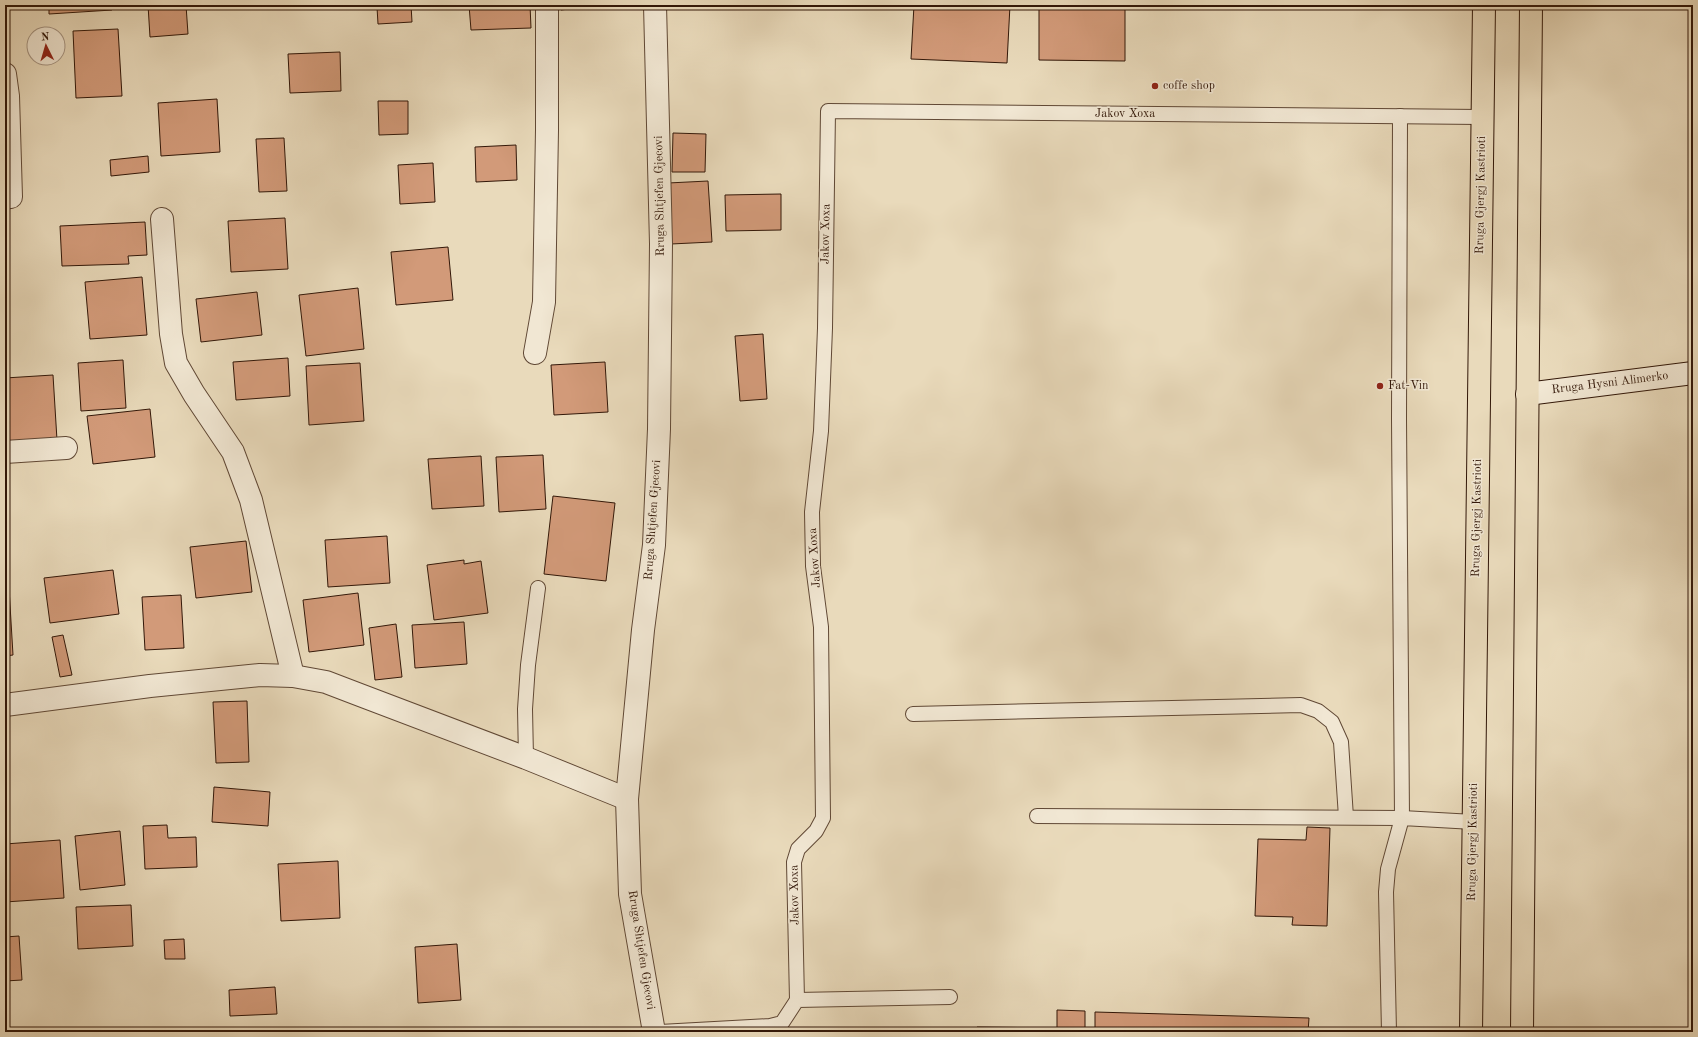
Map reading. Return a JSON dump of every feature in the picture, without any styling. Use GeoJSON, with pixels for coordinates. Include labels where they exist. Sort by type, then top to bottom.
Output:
{"type":"FeatureCollection","features":[{"type":"Feature","properties":{"kind":"main road","name":"Rruga Gjergj Kastrioti"},"geometry":{"type":"LineString","coordinates":[[1471,1032],[1481,117],[1484,5]]}},
{"type":"Feature","properties":{"kind":"main road"},"geometry":{"type":"LineString","coordinates":[[1522,1032],[1531,5]]}},
{"type":"Feature","properties":{"kind":"street"},"geometry":{"type":"LineString","coordinates":[[535,353],[544,302],[547,130],[547,5]]}},
{"type":"Feature","properties":{"kind":"street","name":"Rruga Shtjefen Gjecovi"},"geometry":{"type":"LineString","coordinates":[[654,1032],[630,894],[627,799],[643,630],[654,545],[659,429],[661,244],[655,5]]}},
{"type":"Feature","properties":{"kind":"street"},"geometry":{"type":"LineString","coordinates":[[5,74],[8,96],[11,197],[5,198]]}},
{"type":"Feature","properties":{"kind":"street"},"geometry":{"type":"LineString","coordinates":[[162,219],[171,334],[176,363],[194,394],[233,452],[251,500],[292,676]]}},
{"type":"Feature","properties":{"kind":"street","name":"Rruga Hysni Alimerko"},"geometry":{"type":"LineString","coordinates":[[1527,394],[1693,373]]}},
{"type":"Feature","properties":{"kind":"street"},"geometry":{"type":"LineString","coordinates":[[5,452],[66,448]]}},
{"type":"Feature","properties":{"kind":"street"},"geometry":{"type":"LineString","coordinates":[[5,705],[158,685],[260,675],[292,676],[326,682],[526,758],[627,799]]}},
{"type":"Feature","properties":{"kind":"lane","name":"Jakov Xoxa"},"geometry":{"type":"LineString","coordinates":[[797,1000],[794,862],[798,849],[816,831],[823,818],[821,627],[813,566],[812,512],[821,431],[825,328],[828,111],[1481,117]]}},
{"type":"Feature","properties":{"kind":"lane"},"geometry":{"type":"LineString","coordinates":[[1389,1032],[1386,892],[1388,869],[1402,818],[1399,420],[1400,116]]}},
{"type":"Feature","properties":{"kind":"lane"},"geometry":{"type":"LineString","coordinates":[[526,758],[525,709],[528,665],[538,588]]}},
{"type":"Feature","properties":{"kind":"lane"},"geometry":{"type":"LineString","coordinates":[[913,714],[1301,705],[1318,710],[1332,722],[1341,742],[1346,817]]}},
{"type":"Feature","properties":{"kind":"lane"},"geometry":{"type":"LineString","coordinates":[[1037,816],[1346,817],[1474,822]]}},
{"type":"Feature","properties":{"kind":"lane"},"geometry":{"type":"LineString","coordinates":[[660,1032],[770,1026],[782,1023],[797,1000],[950,997]]}},
{"type":"Feature","properties":{"kind":"building"},"geometry":{"type":"Polygon","coordinates":[[[49,5],[112,5],[112,10],[49,14],[49,5]]]}},
{"type":"Feature","properties":{"kind":"building"},"geometry":{"type":"Polygon","coordinates":[[[148,5],[186,5],[188,34],[150,37],[148,5]]]}},
{"type":"Feature","properties":{"kind":"building"},"geometry":{"type":"Polygon","coordinates":[[[365,5],[411,5],[412,22],[378,24],[377,7],[366,8],[365,5]]]}},
{"type":"Feature","properties":{"kind":"building"},"geometry":{"type":"Polygon","coordinates":[[[469,5],[530,5],[531,28],[471,30],[469,5]]]}},
{"type":"Feature","properties":{"kind":"building"},"geometry":{"type":"Polygon","coordinates":[[[560,5],[600,5],[561,10],[560,5]]]}},
{"type":"Feature","properties":{"kind":"building"},"geometry":{"type":"Polygon","coordinates":[[[914,5],[1010,5],[1007,63],[911,59],[914,5]]]}},
{"type":"Feature","properties":{"kind":"building"},"geometry":{"type":"Polygon","coordinates":[[[1039,5],[1125,5],[1125,61],[1039,60],[1039,5]]]}},
{"type":"Feature","properties":{"kind":"building"},"geometry":{"type":"Polygon","coordinates":[[[118,29],[122,96],[76,98],[73,31],[118,29]]]}},
{"type":"Feature","properties":{"kind":"building"},"geometry":{"type":"Polygon","coordinates":[[[340,52],[341,91],[290,93],[288,54],[340,52]]]}},
{"type":"Feature","properties":{"kind":"building"},"geometry":{"type":"Polygon","coordinates":[[[217,99],[220,152],[161,156],[158,103],[217,99]]]}},
{"type":"Feature","properties":{"kind":"building"},"geometry":{"type":"Polygon","coordinates":[[[378,101],[408,101],[408,134],[379,135],[378,101]]]}},
{"type":"Feature","properties":{"kind":"building"},"geometry":{"type":"Polygon","coordinates":[[[673,133],[706,134],[705,172],[672,172],[673,133]]]}},
{"type":"Feature","properties":{"kind":"building"},"geometry":{"type":"Polygon","coordinates":[[[284,138],[287,191],[259,192],[256,139],[284,138]]]}},
{"type":"Feature","properties":{"kind":"building"},"geometry":{"type":"Polygon","coordinates":[[[516,145],[517,180],[476,182],[475,147],[516,145]]]}},
{"type":"Feature","properties":{"kind":"building"},"geometry":{"type":"Polygon","coordinates":[[[148,156],[149,172],[111,176],[110,160],[148,156]]]}},
{"type":"Feature","properties":{"kind":"building"},"geometry":{"type":"Polygon","coordinates":[[[433,163],[435,202],[400,204],[398,165],[433,163]]]}},
{"type":"Feature","properties":{"kind":"building"},"geometry":{"type":"Polygon","coordinates":[[[708,181],[712,242],[671,244],[668,183],[708,181]]]}},
{"type":"Feature","properties":{"kind":"building"},"geometry":{"type":"Polygon","coordinates":[[[781,194],[781,230],[726,231],[725,195],[781,194]]]}},
{"type":"Feature","properties":{"kind":"building"},"geometry":{"type":"Polygon","coordinates":[[[285,218],[288,269],[231,272],[228,221],[285,218]]]}},
{"type":"Feature","properties":{"kind":"building"},"geometry":{"type":"Polygon","coordinates":[[[145,222],[147,255],[128,256],[129,264],[62,266],[60,226],[145,222]]]}},
{"type":"Feature","properties":{"kind":"building"},"geometry":{"type":"Polygon","coordinates":[[[448,247],[453,300],[396,305],[391,252],[448,247]]]}},
{"type":"Feature","properties":{"kind":"building"},"geometry":{"type":"Polygon","coordinates":[[[142,277],[147,335],[90,339],[85,282],[142,277]]]}},
{"type":"Feature","properties":{"kind":"building"},"geometry":{"type":"Polygon","coordinates":[[[358,288],[364,349],[306,356],[299,295],[358,288]]]}},
{"type":"Feature","properties":{"kind":"building"},"geometry":{"type":"Polygon","coordinates":[[[257,292],[262,335],[201,342],[196,299],[257,292]]]}},
{"type":"Feature","properties":{"kind":"building"},"geometry":{"type":"Polygon","coordinates":[[[763,334],[767,399],[740,401],[735,336],[763,334]]]}},
{"type":"Feature","properties":{"kind":"building"},"geometry":{"type":"Polygon","coordinates":[[[288,358],[290,396],[236,400],[233,362],[288,358]]]}},
{"type":"Feature","properties":{"kind":"building"},"geometry":{"type":"Polygon","coordinates":[[[123,360],[126,408],[81,411],[78,363],[123,360]]]}},
{"type":"Feature","properties":{"kind":"building"},"geometry":{"type":"Polygon","coordinates":[[[605,362],[608,412],[554,415],[551,365],[605,362]]]}},
{"type":"Feature","properties":{"kind":"building"},"geometry":{"type":"Polygon","coordinates":[[[360,363],[364,421],[309,425],[306,366],[360,363]]]}},
{"type":"Feature","properties":{"kind":"building"},"geometry":{"type":"Polygon","coordinates":[[[53,375],[57,440],[5,443],[5,378],[53,375]]]}},
{"type":"Feature","properties":{"kind":"building"},"geometry":{"type":"Polygon","coordinates":[[[150,409],[155,457],[93,464],[87,416],[150,409]]]}},
{"type":"Feature","properties":{"kind":"building"},"geometry":{"type":"Polygon","coordinates":[[[543,455],[546,509],[499,512],[496,457],[543,455]]]}},
{"type":"Feature","properties":{"kind":"building"},"geometry":{"type":"Polygon","coordinates":[[[481,456],[484,506],[432,509],[428,459],[481,456]]]}},
{"type":"Feature","properties":{"kind":"building"},"geometry":{"type":"Polygon","coordinates":[[[553,496],[615,503],[606,581],[544,574],[553,496]]]}},
{"type":"Feature","properties":{"kind":"building"},"geometry":{"type":"Polygon","coordinates":[[[387,536],[390,583],[328,587],[325,540],[387,536]]]}},
{"type":"Feature","properties":{"kind":"building"},"geometry":{"type":"Polygon","coordinates":[[[246,541],[252,592],[196,598],[190,547],[246,541]]]}},
{"type":"Feature","properties":{"kind":"building"},"geometry":{"type":"Polygon","coordinates":[[[464,560],[464,564],[481,561],[488,613],[434,620],[427,565],[464,560]]]}},
{"type":"Feature","properties":{"kind":"building"},"geometry":{"type":"Polygon","coordinates":[[[113,570],[119,614],[50,623],[44,578],[113,570]]]}},
{"type":"Feature","properties":{"kind":"building"},"geometry":{"type":"Polygon","coordinates":[[[9,588],[13,655],[5,656],[5,589],[9,588]]]}},
{"type":"Feature","properties":{"kind":"building"},"geometry":{"type":"Polygon","coordinates":[[[358,593],[364,645],[309,652],[303,600],[358,593]]]}},
{"type":"Feature","properties":{"kind":"building"},"geometry":{"type":"Polygon","coordinates":[[[181,595],[184,648],[145,650],[142,597],[181,595]]]}},
{"type":"Feature","properties":{"kind":"building"},"geometry":{"type":"Polygon","coordinates":[[[464,622],[467,664],[415,668],[412,625],[464,622]]]}},
{"type":"Feature","properties":{"kind":"building"},"geometry":{"type":"Polygon","coordinates":[[[396,624],[402,677],[375,680],[369,628],[396,624]]]}},
{"type":"Feature","properties":{"kind":"building"},"geometry":{"type":"Polygon","coordinates":[[[63,635],[72,675],[60,677],[52,637],[63,635]]]}},
{"type":"Feature","properties":{"kind":"building"},"geometry":{"type":"Polygon","coordinates":[[[247,701],[249,762],[216,763],[213,702],[247,701]]]}},
{"type":"Feature","properties":{"kind":"building"},"geometry":{"type":"Polygon","coordinates":[[[214,787],[270,792],[268,826],[212,822],[214,787]]]}},
{"type":"Feature","properties":{"kind":"building"},"geometry":{"type":"Polygon","coordinates":[[[167,825],[168,838],[196,837],[197,867],[145,869],[143,826],[167,825]]]}},
{"type":"Feature","properties":{"kind":"building"},"geometry":{"type":"Polygon","coordinates":[[[1307,827],[1330,828],[1327,926],[1292,925],[1293,917],[1255,916],[1258,839],[1306,840],[1307,827]]]}},
{"type":"Feature","properties":{"kind":"building"},"geometry":{"type":"Polygon","coordinates":[[[120,831],[125,885],[80,890],[75,836],[120,831]]]}},
{"type":"Feature","properties":{"kind":"building"},"geometry":{"type":"Polygon","coordinates":[[[60,840],[64,898],[5,902],[5,844],[60,840]]]}},
{"type":"Feature","properties":{"kind":"building"},"geometry":{"type":"Polygon","coordinates":[[[338,861],[340,918],[281,921],[278,864],[338,861]]]}},
{"type":"Feature","properties":{"kind":"building"},"geometry":{"type":"Polygon","coordinates":[[[131,905],[133,946],[78,949],[76,907],[131,905]]]}},
{"type":"Feature","properties":{"kind":"building"},"geometry":{"type":"Polygon","coordinates":[[[19,936],[22,980],[5,981],[5,937],[19,936]]]}},
{"type":"Feature","properties":{"kind":"building"},"geometry":{"type":"Polygon","coordinates":[[[184,939],[185,959],[165,959],[164,940],[184,939]]]}},
{"type":"Feature","properties":{"kind":"building"},"geometry":{"type":"Polygon","coordinates":[[[457,944],[461,1000],[418,1003],[415,947],[457,944]]]}},
{"type":"Feature","properties":{"kind":"building"},"geometry":{"type":"Polygon","coordinates":[[[275,987],[277,1014],[230,1016],[229,990],[275,987]]]}},
{"type":"Feature","properties":{"kind":"building"},"geometry":{"type":"Polygon","coordinates":[[[1057,1010],[1085,1011],[1085,1032],[977,1032],[977,1027],[1057,1028],[1057,1010]]]}},
{"type":"Feature","properties":{"kind":"building"},"geometry":{"type":"Polygon","coordinates":[[[1095,1012],[1309,1018],[1308,1032],[1095,1032],[1095,1012]]]}},
{"type":"Feature","properties":{"kind":"place","name":"coffe shop"},"geometry":{"type":"Point","coordinates":[1155,86]}},
{"type":"Feature","properties":{"kind":"place","name":"Fat-Vin"},"geometry":{"type":"Point","coordinates":[1380,386]}}]}
